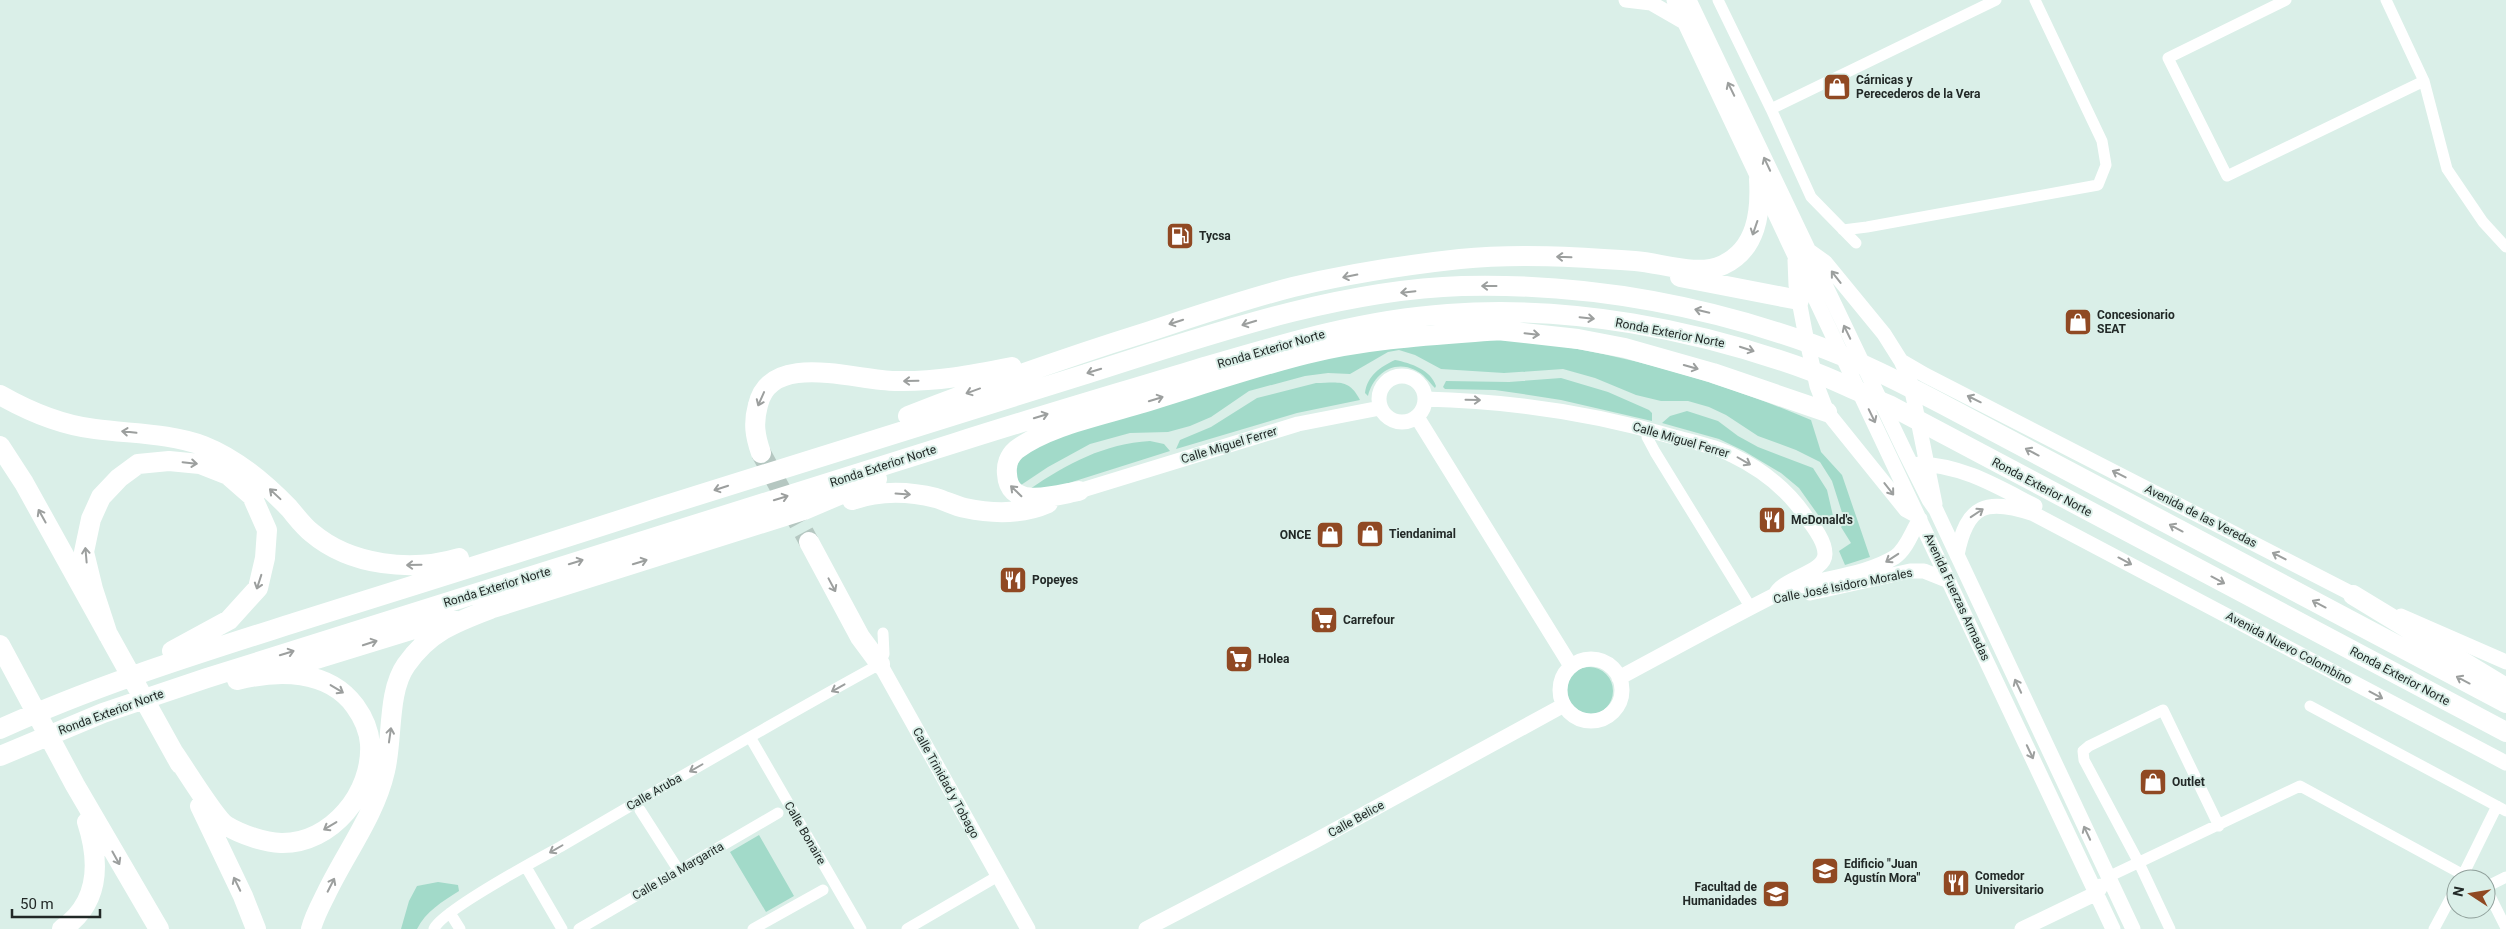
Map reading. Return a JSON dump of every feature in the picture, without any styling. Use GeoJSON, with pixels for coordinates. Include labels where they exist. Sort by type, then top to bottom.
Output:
{"type":"FeatureCollection","features":[{"type":"Feature","properties":{"kind":"highway"},"geometry":{"type":"LineString","coordinates":[[1612,262],[1634,261],[1694,269],[1722,265],[1743,250],[1752,236],[1758,220],[1760,203],[1759,179]]}},
{"type":"Feature","properties":{"kind":"highway"},"geometry":{"type":"LineString","coordinates":[[743,480],[960,396],[1080,353],[1294,287],[1387,269],[1496,256],[1564,257],[1612,262],[1764,295],[1817,303]]}},
{"type":"Feature","properties":{"kind":"highway","name":"Ronda Exterior Norte"},"geometry":{"type":"LineString","coordinates":[[0,729],[53,705],[219,647],[598,528],[743,480],[1278,314],[1390,294],[1457,286],[1585,291],[1661,301],[1731,318],[1817,346],[1891,378],[1942,404],[2506,703]]}},
{"type":"Feature","properties":{"kind":"highway","name":"Ronda Exterior Norte"},"geometry":{"type":"LineString","coordinates":[[0,756],[103,713],[207,678],[1013,424],[1292,341],[1372,322],[1451,313],[1589,317],[1661,328],[1738,346],[1815,372],[1891,406],[2506,732]]}},
{"type":"Feature","properties":{"kind":"highway"},"geometry":{"type":"LineString","coordinates":[[1292,341],[1462,326],[1578,339],[1625,348],[1722,376],[1827,412]]}},
{"type":"Feature","properties":{"kind":"highway"},"geometry":{"type":"LineString","coordinates":[[1079,491],[1035,499],[1016,494],[1007,481],[1006,466],[1012,453],[1031,439],[1306,354],[1360,343],[1425,335],[1501,330]]}},
{"type":"Feature","properties":{"kind":"highway"},"geometry":{"type":"LineString","coordinates":[[761,454],[756,437],[754,418],[760,397],[772,381],[787,374],[816,372],[892,381],[944,380],[1080,353]]}},
{"type":"Feature","properties":{"kind":"highway"},"geometry":{"type":"LineString","coordinates":[[0,394],[26,409],[58,422],[95,429],[167,437],[203,446],[238,462],[288,507],[311,533],[331,545],[361,558],[394,565],[437,564],[500,546],[598,528]]}},
{"type":"Feature","properties":{"kind":"highway"},"geometry":{"type":"LineString","coordinates":[[312,929],[313,921],[354,843],[385,773],[394,692],[404,667],[423,643],[448,626],[493,608],[804,510],[1013,424]]}},
{"type":"Feature","properties":{"kind":"highway"},"geometry":{"type":"LineString","coordinates":[[0,446],[24,483],[174,753],[243,896],[256,929]]}},
{"type":"Feature","properties":{"kind":"highway"},"geometry":{"type":"LineString","coordinates":[[108,635],[93,589],[84,552],[91,519],[101,497],[119,478],[138,464],[169,461],[200,464],[228,475],[252,496],[268,530],[265,558],[258,588],[229,620],[118,681]]}},
{"type":"Feature","properties":{"kind":"highway"},"geometry":{"type":"LineString","coordinates":[[804,510],[816,511],[869,494],[900,493],[935,498],[965,508],[1001,513],[1031,510],[1079,491]]}},
{"type":"Feature","properties":{"kind":"highway"},"geometry":{"type":"LineString","coordinates":[[809,542],[860,637],[880,664]]}},
{"type":"Feature","properties":{"kind":"highway"},"geometry":{"type":"LineString","coordinates":[[2353,595],[2506,688]]}},
{"type":"Feature","properties":{"kind":"highway"},"geometry":{"type":"LineString","coordinates":[[103,713],[294,667],[461,614],[493,608]]}},
{"type":"Feature","properties":{"kind":"highway"},"geometry":{"type":"LineString","coordinates":[[0,645],[5,661],[159,929]]}},
{"type":"Feature","properties":{"kind":"highway"},"geometry":{"type":"LineString","coordinates":[[2362,656],[2448,714],[2506,746]]}},
{"type":"Feature","properties":{"kind":"highway"},"geometry":{"type":"LineString","coordinates":[[174,753],[226,826],[254,837],[282,843],[310,837],[337,821],[356,800],[368,770],[370,744],[363,717],[347,696],[320,679],[307,676],[256,675]]}},
{"type":"Feature","properties":{"kind":"highway"},"geometry":{"type":"LineString","coordinates":[[0,720],[53,705]]}},
{"type":"Feature","properties":{"kind":"highway"},"geometry":{"type":"LineString","coordinates":[[0,768],[68,727]]}},
{"type":"Feature","properties":{"kind":"highway"},"geometry":{"type":"LineString","coordinates":[[62,929],[75,920],[90,896],[96,872],[94,842],[75,785]]}},
{"type":"Feature","properties":{"kind":"street"},"geometry":{"type":"LineString","coordinates":[[1626,0],[1652,3],[1685,23]]}},
{"type":"Feature","properties":{"kind":"street"},"geometry":{"type":"LineString","coordinates":[[1674,0],[1746,135],[1801,251],[1817,303],[1805,332]]}},
{"type":"Feature","properties":{"kind":"street"},"geometry":{"type":"LineString","coordinates":[[1681,0],[1698,34],[1710,45]]}},
{"type":"Feature","properties":{"kind":"street"},"geometry":{"type":"LineString","coordinates":[[1689,0],[1710,45],[1746,135],[1759,179],[1801,251],[1825,262],[1861,309],[1884,334],[1901,361],[1910,381],[1923,436],[1936,510]]}},
{"type":"Feature","properties":{"kind":"street"},"geometry":{"type":"LineString","coordinates":[[1718,0],[1811,197],[1856,243]]}},
{"type":"Feature","properties":{"kind":"street"},"geometry":{"type":"LineString","coordinates":[[1771,109],[1996,0]]}},
{"type":"Feature","properties":{"kind":"street"},"geometry":{"type":"LineString","coordinates":[[1843,230],[2098,185],[2106,165],[2102,141],[2035,0]]}},
{"type":"Feature","properties":{"kind":"street"},"geometry":{"type":"LineString","coordinates":[[2286,0],[2168,58],[2227,176],[2424,81]]}},
{"type":"Feature","properties":{"kind":"street"},"geometry":{"type":"LineString","coordinates":[[2386,0],[2424,81],[2447,169],[2483,222],[2506,247]]}},
{"type":"Feature","properties":{"kind":"street"},"geometry":{"type":"LineString","coordinates":[[1801,251],[1796,285],[1817,303],[1861,309]]}},
{"type":"Feature","properties":{"kind":"street"},"geometry":{"type":"LineString","coordinates":[[1817,303],[1805,332],[1817,386],[1827,412],[1906,510],[1919,518]]}},
{"type":"Feature","properties":{"kind":"street","name":"Avenida Fuerzas Armadas"},"geometry":{"type":"LineString","coordinates":[[1817,303],[1903,461],[1936,510],[2133,929]]}},
{"type":"Feature","properties":{"kind":"street","name":"Avenida de las Veredas"},"geometry":{"type":"LineString","coordinates":[[1901,361],[2353,595],[2506,662]]}},
{"type":"Feature","properties":{"kind":"street"},"geometry":{"type":"LineString","coordinates":[[1401,376],[1408,377],[1420,385],[1425,399],[1421,412],[1411,420],[1398,422],[1386,416],[1380,408],[1380,393],[1383,387],[1388,381],[1401,376]]}},
{"type":"Feature","properties":{"kind":"street","name":"Calle Miguel Ferrer"},"geometry":{"type":"LineString","coordinates":[[1425,399],[1513,403],[1648,429],[1730,454],[1758,469],[1798,505],[1821,540],[1825,552],[1824,560],[1819,566],[1778,588],[1770,598]]}},
{"type":"Feature","properties":{"kind":"street","name":"Calle Miguel Ferrer"},"geometry":{"type":"LineString","coordinates":[[1079,491],[1298,424],[1380,408]]}},
{"type":"Feature","properties":{"kind":"street"},"geometry":{"type":"LineString","coordinates":[[1417,416],[1571,666]]}},
{"type":"Feature","properties":{"kind":"street"},"geometry":{"type":"LineString","coordinates":[[1648,429],[1646,437],[1750,608]]}},
{"type":"Feature","properties":{"kind":"street"},"geometry":{"type":"LineString","coordinates":[[1903,461],[1923,436]]}},
{"type":"Feature","properties":{"kind":"street","name":"Avenida Nuevo Colombino"},"geometry":{"type":"LineString","coordinates":[[1864,457],[1879,462],[1903,461],[1928,464],[1958,470],[1980,478],[2055,516],[2072,533]]}},
{"type":"Feature","properties":{"kind":"street","name":"Avenida Fuerzas Armadas"},"geometry":{"type":"LineString","coordinates":[[1903,461],[1919,518],[2113,929]]}},
{"type":"Feature","properties":{"kind":"street","name":"Avenida Nuevo Colombino"},"geometry":{"type":"LineString","coordinates":[[1957,555],[1962,533],[1968,520],[1979,510],[1994,505],[2015,507],[2034,514],[2506,763]]}},
{"type":"Feature","properties":{"kind":"street","name":"Calle José Isidoro Morales"},"geometry":{"type":"LineString","coordinates":[[1619,678],[1770,598],[1811,582],[1882,564],[1897,555],[1905,547],[1919,518]]}},
{"type":"Feature","properties":{"kind":"street","name":"Calle José Isidoro Morales"},"geometry":{"type":"LineString","coordinates":[[1770,598],[1910,571],[1924,571],[1949,582]]}},
{"type":"Feature","properties":{"kind":"street"},"geometry":{"type":"LineString","coordinates":[[880,664],[884,654],[883,632]]}},
{"type":"Feature","properties":{"kind":"street"},"geometry":{"type":"LineString","coordinates":[[1581,660],[1598,660],[1611,666],[1619,678],[1622,689],[1620,701],[1616,708],[1605,717],[1593,720],[1582,719],[1572,714],[1564,705],[1561,695],[1561,684],[1571,666],[1581,660]]}},
{"type":"Feature","properties":{"kind":"street","name":"Calle Aruba"},"geometry":{"type":"LineString","coordinates":[[434,929],[436,923],[450,913],[526,867],[880,664]]}},
{"type":"Feature","properties":{"kind":"street","name":"Calle Trinidad y Tobago"},"geometry":{"type":"LineString","coordinates":[[880,664],[1028,929]]}},
{"type":"Feature","properties":{"kind":"street","name":"Calle Belice"},"geometry":{"type":"LineString","coordinates":[[1146,929],[1319,839],[1564,705]]}},
{"type":"Feature","properties":{"kind":"street"},"geometry":{"type":"LineString","coordinates":[[2310,706],[2501,808],[2469,869]]}},
{"type":"Feature","properties":{"kind":"street"},"geometry":{"type":"LineString","coordinates":[[2170,929],[2139,863],[2084,760],[2083,751],[2089,746],[2163,710],[2219,826]]}},
{"type":"Feature","properties":{"kind":"street","name":"Calle Bonaire"},"geometry":{"type":"LineString","coordinates":[[750,737],[861,929]]}},
{"type":"Feature","properties":{"kind":"street"},"geometry":{"type":"LineString","coordinates":[[2022,929],[2097,893],[2108,877],[2300,786],[2450,869]]}},
{"type":"Feature","properties":{"kind":"street"},"geometry":{"type":"LineString","coordinates":[[640,810],[679,871]]}},
{"type":"Feature","properties":{"kind":"street","name":"Calle Isla Margarita"},"geometry":{"type":"LineString","coordinates":[[579,929],[778,813]]}},
{"type":"Feature","properties":{"kind":"street"},"geometry":{"type":"LineString","coordinates":[[526,867],[562,929]]}},
{"type":"Feature","properties":{"kind":"street"},"geometry":{"type":"LineString","coordinates":[[907,929],[998,876]]}},
{"type":"Feature","properties":{"kind":"street"},"geometry":{"type":"LineString","coordinates":[[752,929],[823,890]]}},
{"type":"Feature","properties":{"kind":"street","name":"Avenida Fuerzas Armadas"},"geometry":{"type":"LineString","coordinates":[[2097,893],[2110,898],[2125,929]]}},
{"type":"Feature","properties":{"kind":"street"},"geometry":{"type":"LineString","coordinates":[[2434,929],[2446,907]]}},
{"type":"Feature","properties":{"kind":"street"},"geometry":{"type":"LineString","coordinates":[[2496,908],[2506,928]]}},
{"type":"Feature","properties":{"kind":"street"},"geometry":{"type":"LineString","coordinates":[[450,913],[460,929]]}},
{"type":"Feature","properties":{"kind":"green space"},"geometry":{"type":"Polygon","coordinates":[[[1453,341],[1521,341],[1594,352],[1706,381],[1811,420],[1821,452],[1842,475],[1870,557],[1845,565],[1839,551],[1851,543],[1841,527],[1845,522],[1832,481],[1820,462],[1796,450],[1758,436],[1726,415],[1709,407],[1688,401],[1661,401],[1636,395],[1595,378],[1563,369],[1504,373],[1441,369],[1415,355],[1399,350],[1388,352],[1350,374],[1328,373],[1305,376],[1249,391],[1211,417],[1190,426],[1168,432],[1130,433],[1090,444],[1048,467],[1018,487],[1013,470],[1030,447],[1158,404],[1331,355],[1453,341]]]}},
{"type":"Feature","properties":{"kind":"green space"},"geometry":{"type":"Polygon","coordinates":[[[1395,360],[1420,368],[1433,380],[1435,388],[1418,372],[1399,366],[1385,371],[1379,376],[1368,396],[1365,393],[1371,377],[1379,369],[1395,360]]]}},
{"type":"Feature","properties":{"kind":"green space"},"geometry":{"type":"Polygon","coordinates":[[[1561,378],[1608,392],[1649,410],[1652,413],[1652,421],[1561,400],[1495,390],[1445,389],[1443,387],[1446,381],[1509,382],[1561,378]]]}},
{"type":"Feature","properties":{"kind":"green space"},"geometry":{"type":"Polygon","coordinates":[[[1316,383],[1342,383],[1351,388],[1360,400],[1297,413],[1176,449],[1180,440],[1211,427],[1257,398],[1316,383]]]}},
{"type":"Feature","properties":{"kind":"green space"},"geometry":{"type":"Polygon","coordinates":[[[1687,411],[1718,421],[1738,436],[1758,447],[1813,468],[1827,490],[1834,520],[1833,523],[1826,526],[1799,488],[1781,473],[1744,451],[1719,439],[1662,423],[1670,416],[1687,411]]]}},
{"type":"Feature","properties":{"kind":"green space"},"geometry":{"type":"Polygon","coordinates":[[[1150,441],[1164,444],[1170,451],[1053,488],[1030,489],[1058,471],[1087,456],[1117,446],[1150,441]]]}},
{"type":"Feature","properties":{"kind":"green space"},"geometry":{"type":"Polygon","coordinates":[[[1584,667],[1594,667],[1606,674],[1613,686],[1613,696],[1606,708],[1594,715],[1584,715],[1576,711],[1569,704],[1565,696],[1565,686],[1569,678],[1576,671],[1584,667]]]}},
{"type":"Feature","properties":{"kind":"green space"},"geometry":{"type":"Polygon","coordinates":[[[759,835],[794,896],[766,912],[730,852],[759,835]]]}},
{"type":"Feature","properties":{"kind":"green space"},"geometry":{"type":"Polygon","coordinates":[[[438,882],[458,885],[459,891],[430,912],[417,929],[401,929],[409,901],[417,886],[438,882]]]}},
{"type":"Feature","properties":{"kind":"tunnel"},"geometry":{"type":"LineString","coordinates":[[761,453],[809,542]]}},
{"type":"Feature","properties":{"kind":"place","name":"Cárnicas y Perecederos de la Vera"},"geometry":{"type":"Point","coordinates":[1837,87]}},
{"type":"Feature","properties":{"kind":"place","name":"Tycsa"},"geometry":{"type":"Point","coordinates":[1180,236]}},
{"type":"Feature","properties":{"kind":"place","name":"Concesionario SEAT"},"geometry":{"type":"Point","coordinates":[2078,322]}},
{"type":"Feature","properties":{"kind":"place","name":"McDonald's"},"geometry":{"type":"Point","coordinates":[1772,520]}},
{"type":"Feature","properties":{"kind":"place","name":"Tiendanimal"},"geometry":{"type":"Point","coordinates":[1370,534]}},
{"type":"Feature","properties":{"kind":"place","name":"ONCE"},"geometry":{"type":"Point","coordinates":[1330,535]}},
{"type":"Feature","properties":{"kind":"place","name":"Popeyes"},"geometry":{"type":"Point","coordinates":[1013,580]}},
{"type":"Feature","properties":{"kind":"place","name":"Carrefour"},"geometry":{"type":"Point","coordinates":[1324,620]}},
{"type":"Feature","properties":{"kind":"place","name":"Holea"},"geometry":{"type":"Point","coordinates":[1239,659]}},
{"type":"Feature","properties":{"kind":"place","name":"Outlet"},"geometry":{"type":"Point","coordinates":[2153,782]}},
{"type":"Feature","properties":{"kind":"place","name":"Edificio \"Juan Agustín Mora\""},"geometry":{"type":"Point","coordinates":[1825,871]}},
{"type":"Feature","properties":{"kind":"place","name":"Comedor Universitario"},"geometry":{"type":"Point","coordinates":[1956,883]}},
{"type":"Feature","properties":{"kind":"place","name":"Facultad de Humanidades"},"geometry":{"type":"Point","coordinates":[1776,894]}}]}
